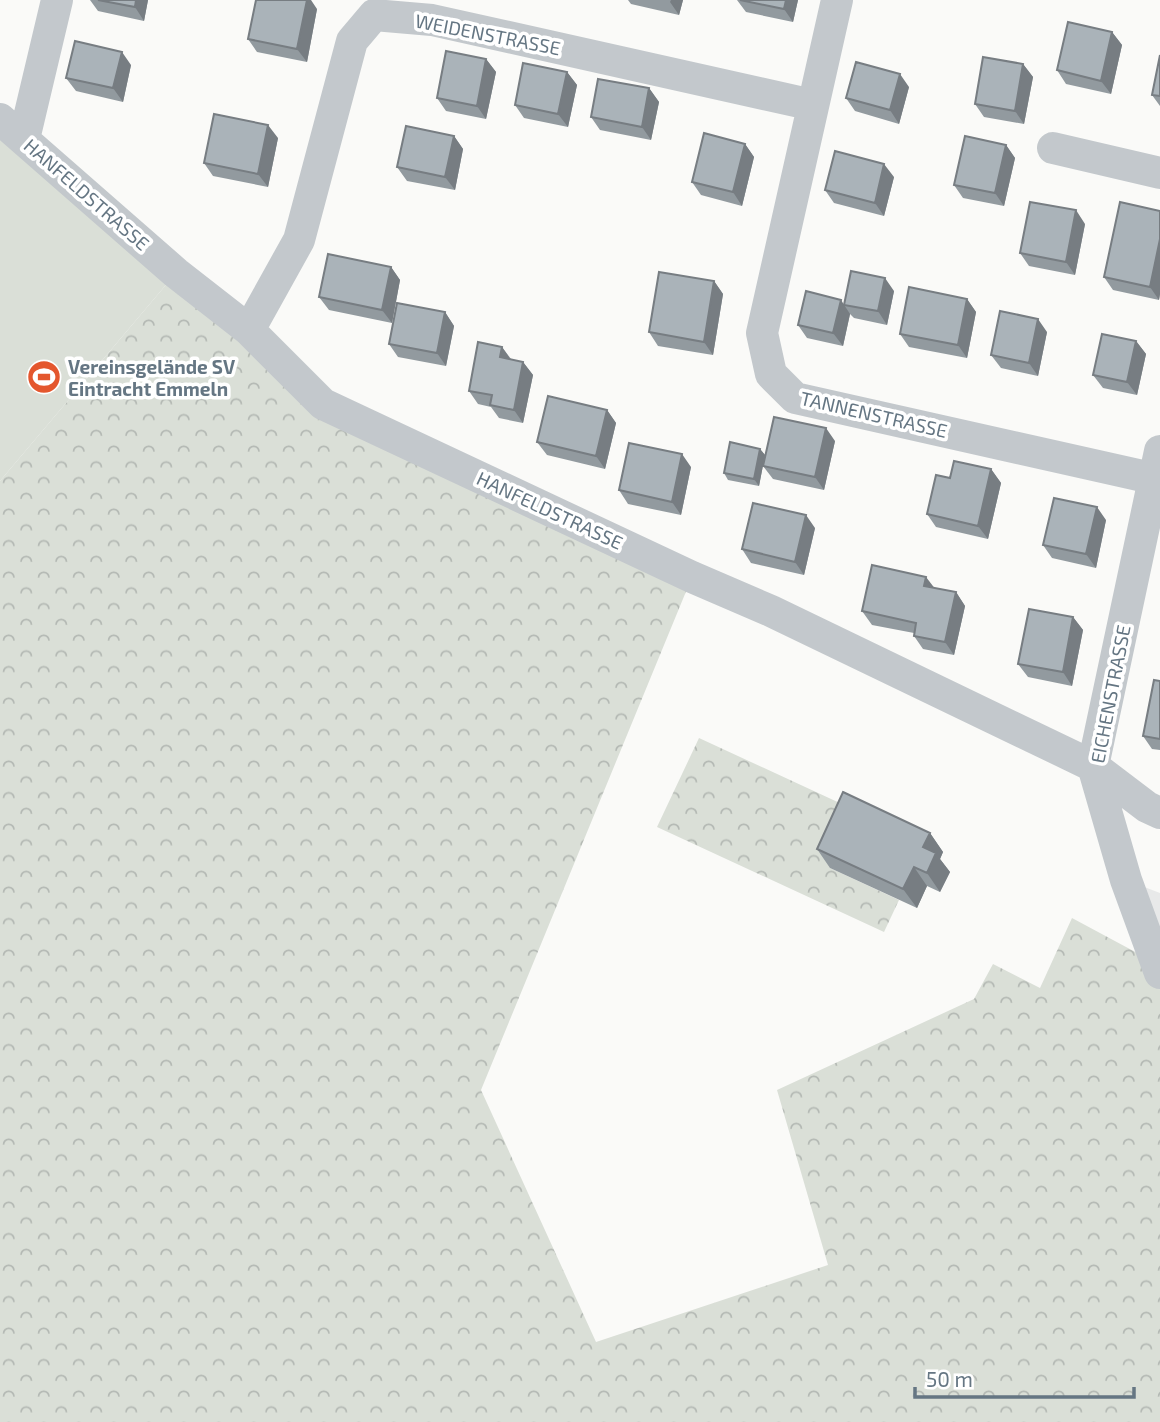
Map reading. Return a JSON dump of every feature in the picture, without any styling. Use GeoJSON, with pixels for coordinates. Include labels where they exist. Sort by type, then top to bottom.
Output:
{"type":"FeatureCollection","features":[{"type":"Feature","properties":{"kind":"street"},"geometry":{"type":"LineString","coordinates":[[24,139],[57,0]]}},
{"type":"Feature","properties":{"kind":"street","name":"TANNENSTRASSE"},"geometry":{"type":"LineString","coordinates":[[837,0],[762,333],[771,374],[795,398],[1158,469]]}},
{"type":"Feature","properties":{"kind":"street","name":"WEIDENSTRASSE"},"geometry":{"type":"LineString","coordinates":[[249,330],[299,240],[352,41],[374,15],[432,20],[813,105]]}},
{"type":"Feature","properties":{"kind":"street","name":"HANFELDSTRASSE"},"geometry":{"type":"LineString","coordinates":[[0,119],[176,273],[249,330],[323,404],[692,577],[771,611],[1093,766],[1147,807],[1160,813]]}},
{"type":"Feature","properties":{"kind":"street"},"geometry":{"type":"LineString","coordinates":[[1053,148],[1160,173]]}},
{"type":"Feature","properties":{"kind":"street","name":"EICHENSTRASSE"},"geometry":{"type":"LineString","coordinates":[[1158,469],[1093,766],[1126,880],[1160,974]]}},
{"type":"Feature","properties":{"kind":"shaded area"},"geometry":{"type":"Polygon","coordinates":[[[1126,880],[1160,893],[1160,973],[1126,880]]]}},
{"type":"Feature","properties":{"kind":"green space","name":"Vereinsgelände SV Eintracht Emmeln"},"geometry":{"type":"Polygon","coordinates":[[[0,119],[176,273],[0,481],[0,119]]]}},
{"type":"Feature","properties":{"kind":"green space"},"geometry":{"type":"Polygon","coordinates":[[[176,273],[323,404],[692,577],[481,1090],[596,1342],[828,1265],[777,1090],[974,999],[993,964],[1040,988],[1072,918],[1154,962],[1160,973],[1160,1422],[0,1422],[0,481],[176,273]]]}},
{"type":"Feature","properties":{"kind":"green space"},"geometry":{"type":"Polygon","coordinates":[[[699,738],[857,811],[830,868],[899,900],[884,932],[657,827],[699,738]]]}},
{"type":"Feature","properties":{"kind":"building"},"geometry":{"type":"Polygon","coordinates":[[[98,0],[136,0],[135,7],[98,0]]]}},
{"type":"Feature","properties":{"kind":"building"},"geometry":{"type":"Polygon","coordinates":[[[256,0],[307,0],[297,49],[248,39],[256,0]]]}},
{"type":"Feature","properties":{"kind":"building"},"geometry":{"type":"Polygon","coordinates":[[[740,0],[786,0],[784,9],[740,0]]]}},
{"type":"Feature","properties":{"kind":"building"},"geometry":{"type":"Polygon","coordinates":[[[1068,22],[1112,32],[1101,81],[1057,70],[1068,22]]]}},
{"type":"Feature","properties":{"kind":"building"},"geometry":{"type":"Polygon","coordinates":[[[75,41],[122,52],[113,88],[66,78],[75,41]]]}},
{"type":"Feature","properties":{"kind":"building"},"geometry":{"type":"Polygon","coordinates":[[[446,51],[486,59],[477,106],[437,98],[446,51]]]}},
{"type":"Feature","properties":{"kind":"building"},"geometry":{"type":"Polygon","coordinates":[[[1160,55],[1160,96],[1152,95],[1160,55]]]}},
{"type":"Feature","properties":{"kind":"building"},"geometry":{"type":"Polygon","coordinates":[[[983,57],[1023,64],[1015,111],[975,104],[983,57]]]}},
{"type":"Feature","properties":{"kind":"building"},"geometry":{"type":"Polygon","coordinates":[[[856,62],[900,74],[890,110],[846,98],[856,62]]]}},
{"type":"Feature","properties":{"kind":"building"},"geometry":{"type":"Polygon","coordinates":[[[523,63],[567,72],[558,114],[515,105],[523,63]]]}},
{"type":"Feature","properties":{"kind":"building"},"geometry":{"type":"Polygon","coordinates":[[[598,79],[649,88],[642,127],[591,117],[598,79]]]}},
{"type":"Feature","properties":{"kind":"building"},"geometry":{"type":"Polygon","coordinates":[[[214,114],[268,125],[258,174],[204,163],[214,114]]]}},
{"type":"Feature","properties":{"kind":"building"},"geometry":{"type":"Polygon","coordinates":[[[406,126],[454,136],[445,177],[397,167],[406,126]]]}},
{"type":"Feature","properties":{"kind":"building"},"geometry":{"type":"Polygon","coordinates":[[[704,133],[745,144],[733,192],[692,182],[704,133]]]}},
{"type":"Feature","properties":{"kind":"building"},"geometry":{"type":"Polygon","coordinates":[[[965,136],[1006,145],[995,193],[954,185],[965,136]]]}},
{"type":"Feature","properties":{"kind":"building"},"geometry":{"type":"Polygon","coordinates":[[[835,151],[884,164],[875,203],[825,190],[835,151]]]}},
{"type":"Feature","properties":{"kind":"building"},"geometry":{"type":"Polygon","coordinates":[[[1030,202],[1076,210],[1066,262],[1020,253],[1030,202]]]}},
{"type":"Feature","properties":{"kind":"building"},"geometry":{"type":"Polygon","coordinates":[[[1120,202],[1160,211],[1160,239],[1150,287],[1104,277],[1120,202]]]}},
{"type":"Feature","properties":{"kind":"building"},"geometry":{"type":"Polygon","coordinates":[[[328,254],[391,267],[382,310],[319,297],[328,254]]]}},
{"type":"Feature","properties":{"kind":"building"},"geometry":{"type":"Polygon","coordinates":[[[851,271],[885,278],[878,311],[844,305],[851,271]]]}},
{"type":"Feature","properties":{"kind":"building"},"geometry":{"type":"Polygon","coordinates":[[[659,272],[714,281],[704,342],[649,332],[659,272]]]}},
{"type":"Feature","properties":{"kind":"building"},"geometry":{"type":"Polygon","coordinates":[[[909,287],[967,299],[958,345],[900,334],[909,287]]]}},
{"type":"Feature","properties":{"kind":"building"},"geometry":{"type":"Polygon","coordinates":[[[806,291],[841,300],[833,333],[798,325],[806,291]]]}},
{"type":"Feature","properties":{"kind":"building"},"geometry":{"type":"Polygon","coordinates":[[[397,303],[445,312],[437,353],[389,344],[397,303]]]}},
{"type":"Feature","properties":{"kind":"building"},"geometry":{"type":"Polygon","coordinates":[[[1000,311],[1038,319],[1029,363],[991,355],[1000,311]]]}},
{"type":"Feature","properties":{"kind":"building"},"geometry":{"type":"Polygon","coordinates":[[[1102,334],[1136,341],[1127,382],[1093,375],[1102,334]]]}},
{"type":"Feature","properties":{"kind":"building"},"geometry":{"type":"Polygon","coordinates":[[[478,342],[502,347],[500,357],[523,362],[514,410],[490,405],[492,395],[469,391],[478,342]]]}},
{"type":"Feature","properties":{"kind":"building"},"geometry":{"type":"Polygon","coordinates":[[[548,396],[607,410],[596,456],[537,442],[548,396]]]}},
{"type":"Feature","properties":{"kind":"building"},"geometry":{"type":"Polygon","coordinates":[[[774,417],[826,428],[815,477],[763,466],[774,417]]]}},
{"type":"Feature","properties":{"kind":"building"},"geometry":{"type":"Polygon","coordinates":[[[730,442],[760,449],[754,479],[724,473],[730,442]]]}},
{"type":"Feature","properties":{"kind":"building"},"geometry":{"type":"Polygon","coordinates":[[[629,443],[682,454],[672,502],[619,490],[629,443]]]}},
{"type":"Feature","properties":{"kind":"building"},"geometry":{"type":"Polygon","coordinates":[[[954,461],[991,469],[978,526],[927,514],[936,475],[950,478],[954,461]]]}},
{"type":"Feature","properties":{"kind":"building"},"geometry":{"type":"Polygon","coordinates":[[[1054,498],[1097,507],[1086,554],[1043,545],[1054,498]]]}},
{"type":"Feature","properties":{"kind":"building"},"geometry":{"type":"Polygon","coordinates":[[[753,503],[806,515],[795,562],[742,549],[753,503]]]}},
{"type":"Feature","properties":{"kind":"building"},"geometry":{"type":"Polygon","coordinates":[[[872,565],[926,577],[924,586],[956,592],[945,642],[914,636],[916,623],[862,611],[872,565]]]}},
{"type":"Feature","properties":{"kind":"building"},"geometry":{"type":"Polygon","coordinates":[[[1029,609],[1073,617],[1063,672],[1018,664],[1029,609]]]}},
{"type":"Feature","properties":{"kind":"building"},"geometry":{"type":"Polygon","coordinates":[[[1154,680],[1160,681],[1160,739],[1143,736],[1154,680]]]}},
{"type":"Feature","properties":{"kind":"building"},"geometry":{"type":"Polygon","coordinates":[[[843,792],[930,833],[923,847],[936,853],[927,873],[914,867],[903,889],[817,849],[843,792]]]}},
{"type":"Feature","properties":{"kind":"place","name":"Vereinsgelände SV Eintracht Emmeln"},"geometry":{"type":"Point","coordinates":[44,377]}}]}
